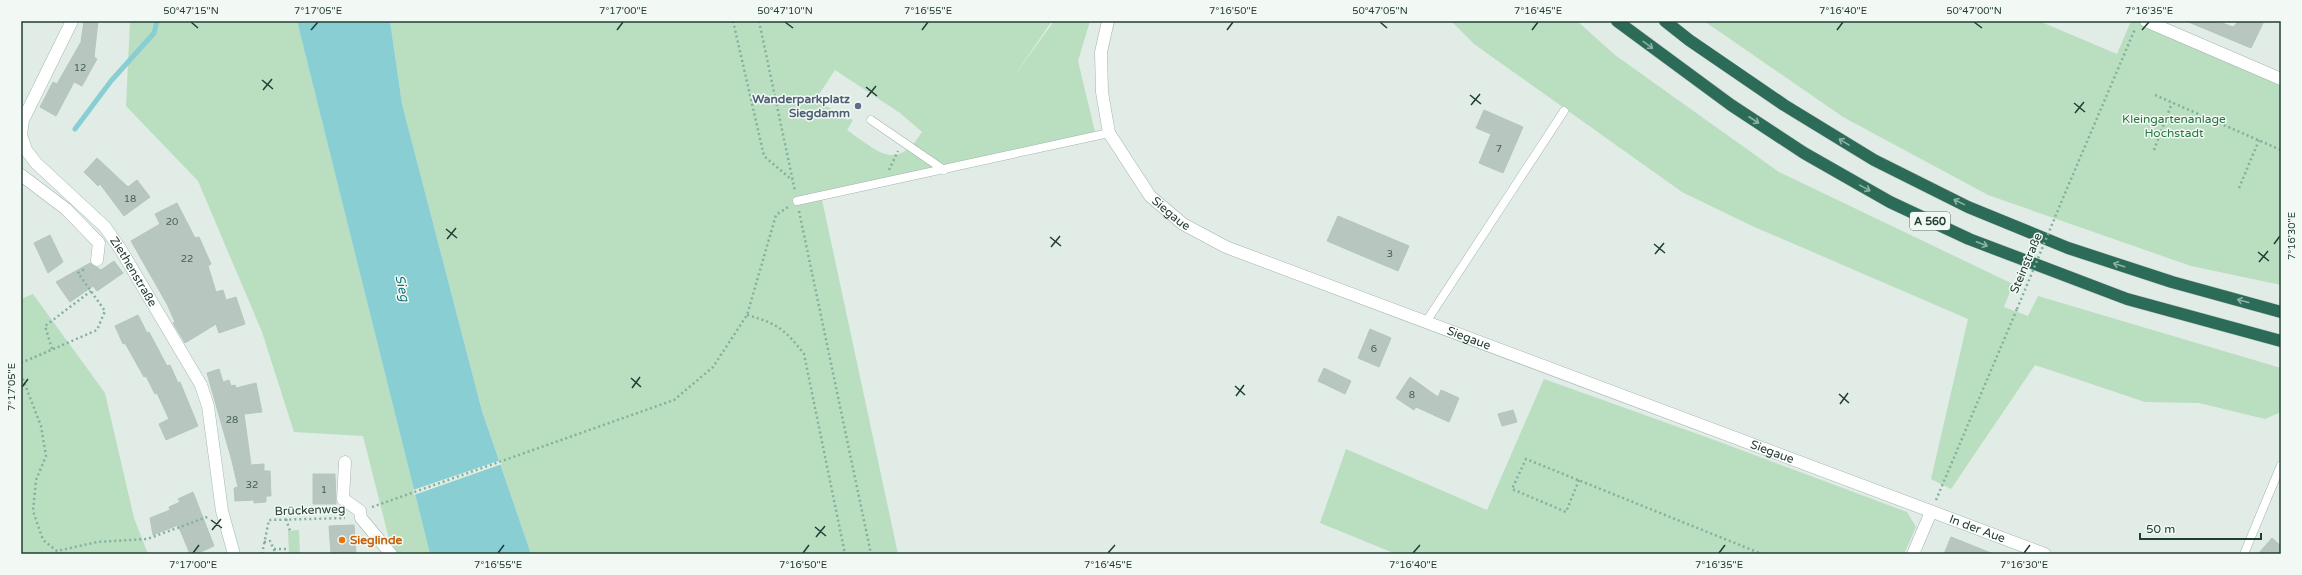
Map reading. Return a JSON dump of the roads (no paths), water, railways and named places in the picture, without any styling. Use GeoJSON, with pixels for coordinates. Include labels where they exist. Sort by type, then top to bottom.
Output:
{"type":"FeatureCollection","features":[{"type":"Feature","properties":{"kind":"highway","name":"A 560"},"geometry":{"type":"LineString","coordinates":[[1617,21],[1751,118],[1804,153],[1890,202],[1969,239],[2127,299],[2281,342]]}},
{"type":"Feature","properties":{"kind":"highway","name":"A 560"},"geometry":{"type":"LineString","coordinates":[[1665,21],[1689,40],[1784,105],[1874,160],[1968,207],[2068,248],[2172,282],[2281,312]]}},
{"type":"Feature","properties":{"kind":"street","name":"Ziethenstraße"},"geometry":{"type":"LineString","coordinates":[[72,21],[22,119],[21,135],[26,150],[36,163],[105,227],[121,250],[201,385],[208,406],[222,511],[234,554]]}},
{"type":"Feature","properties":{"kind":"street","name":"Siegaue"},"geometry":{"type":"LineString","coordinates":[[1108,21],[1101,59],[1102,92],[1109,133],[1150,196],[1183,224],[1226,247],[1931,512]]}},
{"type":"Feature","properties":{"kind":"street"},"geometry":{"type":"LineString","coordinates":[[2141,24],[2281,79]]}},
{"type":"Feature","properties":{"kind":"street"},"geometry":{"type":"LineString","coordinates":[[21,171],[36,163]]}},
{"type":"Feature","properties":{"kind":"street"},"geometry":{"type":"LineString","coordinates":[[21,175],[66,209],[99,243],[97,260]]}},
{"type":"Feature","properties":{"kind":"street"},"geometry":{"type":"LineString","coordinates":[[345,462],[343,499],[365,513],[391,554]]}},
{"type":"Feature","properties":{"kind":"street"},"geometry":{"type":"LineString","coordinates":[[1913,554],[1931,512]]}},
{"type":"Feature","properties":{"kind":"street","name":"In der Aue"},"geometry":{"type":"LineString","coordinates":[[1931,512],[2045,554]]}},
{"type":"Feature","properties":{"kind":"lane"},"geometry":{"type":"LineString","coordinates":[[1426,322],[1564,111]]}},
{"type":"Feature","properties":{"kind":"lane"},"geometry":{"type":"LineString","coordinates":[[871,120],[944,170]]}},
{"type":"Feature","properties":{"kind":"lane"},"geometry":{"type":"LineString","coordinates":[[797,201],[1109,133]]}},
{"type":"Feature","properties":{"kind":"lane"},"geometry":{"type":"LineString","coordinates":[[2244,554],[2281,465]]}},
{"type":"Feature","properties":{"kind":"water","name":"Sieg"},"geometry":{"type":"Polygon","coordinates":[[[297,21],[390,21],[402,104],[482,411],[531,554],[430,554],[297,21]]]}},
{"type":"Feature","properties":{"kind":"waterway"},"geometry":{"type":"LineString","coordinates":[[75,129],[111,81],[154,33],[157,21]]}},
{"type":"Feature","properties":{"kind":"place","name":"Wanderparkplatz Siegdamm"},"geometry":{"type":"Point","coordinates":[858,106]}},
{"type":"Feature","properties":{"kind":"place","name":"Sieglinde"},"geometry":{"type":"Point","coordinates":[342,540]}},
{"type":"Feature","properties":{"kind":"park label","name":"Kleingartenanlage Hochstadt"},"geometry":{"type":"Point","coordinates":[2174,126]}}]}
